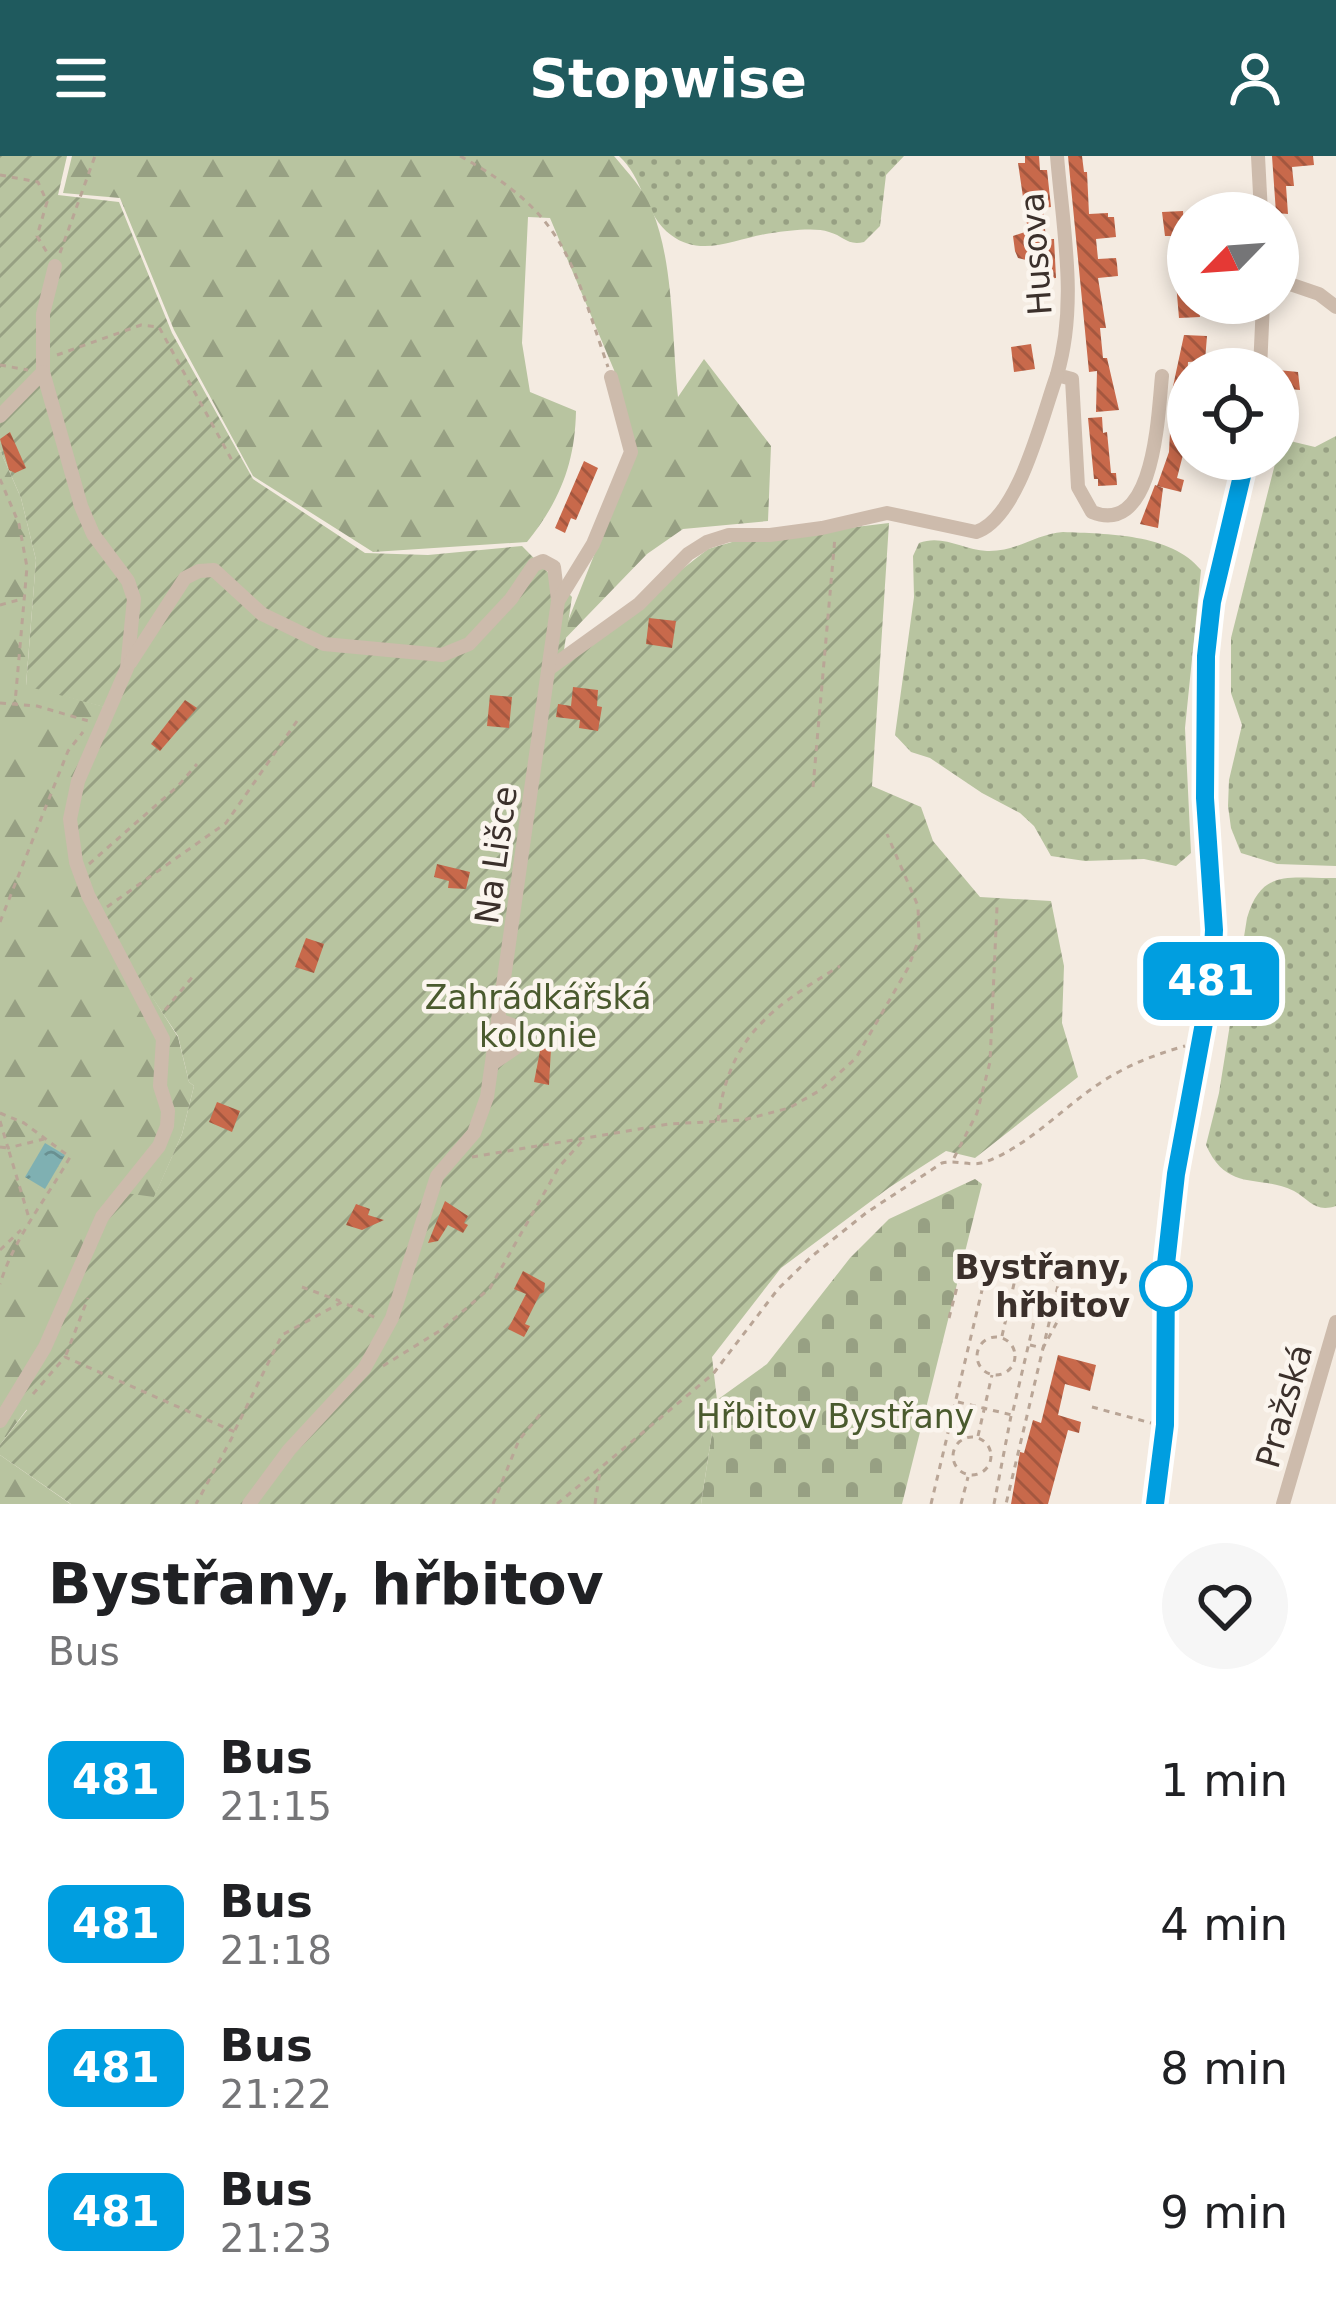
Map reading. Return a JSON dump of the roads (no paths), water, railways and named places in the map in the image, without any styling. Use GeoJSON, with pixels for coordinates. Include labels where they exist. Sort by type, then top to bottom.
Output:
{"type":"FeatureCollection","features":[{"type":"Feature","properties":{"kind":"street","name":"Husova"},"geometry":{"type":"LineString","coordinates":[[550,668],[639,604],[688,554],[707,542],[729,535],[770,535],[836,525],[887,513],[976,532],[987,528],[1011,501],[1068,336],[1057,156]]}},
{"type":"Feature","properties":{"kind":"street"},"geometry":{"type":"LineString","coordinates":[[1258,156],[1260,192]]}},
{"type":"Feature","properties":{"kind":"street"},"geometry":{"type":"LineString","coordinates":[[55,266],[43,314],[44,366],[81,506],[134,598],[127,668]]}},
{"type":"Feature","properties":{"kind":"street"},"geometry":{"type":"LineString","coordinates":[[1299,287],[1336,307]]}},
{"type":"Feature","properties":{"kind":"street"},"geometry":{"type":"LineString","coordinates":[[0,416],[44,366]]}},
{"type":"Feature","properties":{"kind":"street"},"geometry":{"type":"LineString","coordinates":[[1057,375],[1072,379],[1078,488],[1084,503],[1103,516],[1130,509],[1145,477],[1155,451],[1162,376]]}},
{"type":"Feature","properties":{"kind":"street","name":"Na Lišce"},"geometry":{"type":"LineString","coordinates":[[250,1504],[289,1450],[364,1369],[389,1324],[437,1176],[474,1133],[487,1097],[558,601],[593,544],[631,452],[611,377]]}},
{"type":"Feature","properties":{"kind":"street"},"geometry":{"type":"LineString","coordinates":[[1156,1504],[1166,1408],[1166,1264],[1176,1174],[1211,985],[1214,930],[1205,798],[1206,656],[1212,602],[1241,480]]}},
{"type":"Feature","properties":{"kind":"street"},"geometry":{"type":"LineString","coordinates":[[0,1423],[45,1347],[102,1217],[159,1146],[167,1126],[160,1086],[163,1039],[159,1018],[102,910],[70,819],[78,781],[100,724],[127,668],[185,578],[214,570],[262,614],[324,644],[442,655],[469,644],[511,599],[534,565],[543,561],[554,567],[558,601]]}},
{"type":"Feature","properties":{"kind":"street"},"geometry":{"type":"LineString","coordinates":[[492,1064],[524,1042],[522,1028],[499,1020]]}},
{"type":"Feature","properties":{"kind":"street","name":"Pražská"},"geometry":{"type":"LineString","coordinates":[[1283,1504],[1336,1322]]}},
{"type":"Feature","properties":{"kind":"street"},"geometry":{"type":"LineString","coordinates":[[0,1423],[25,1404]]}},
{"type":"Feature","properties":{"kind":"water"},"geometry":{"type":"Polygon","coordinates":[[[45,1143],[65,1155],[45,1189],[25,1177],[45,1143]]]}},
{"type":"Feature","properties":{"kind":"place","name":"Bystřany, hřbitov"},"geometry":{"type":"Point","coordinates":[1166,1286]}},
{"type":"Feature","properties":{"kind":"park label","name":"Zahrádkářská kolonie"},"geometry":{"type":"Point","coordinates":[538,1016]}},
{"type":"Feature","properties":{"kind":"park label","name":"Hřbitov Bystřany"},"geometry":{"type":"Point","coordinates":[835,1416]}}]}
